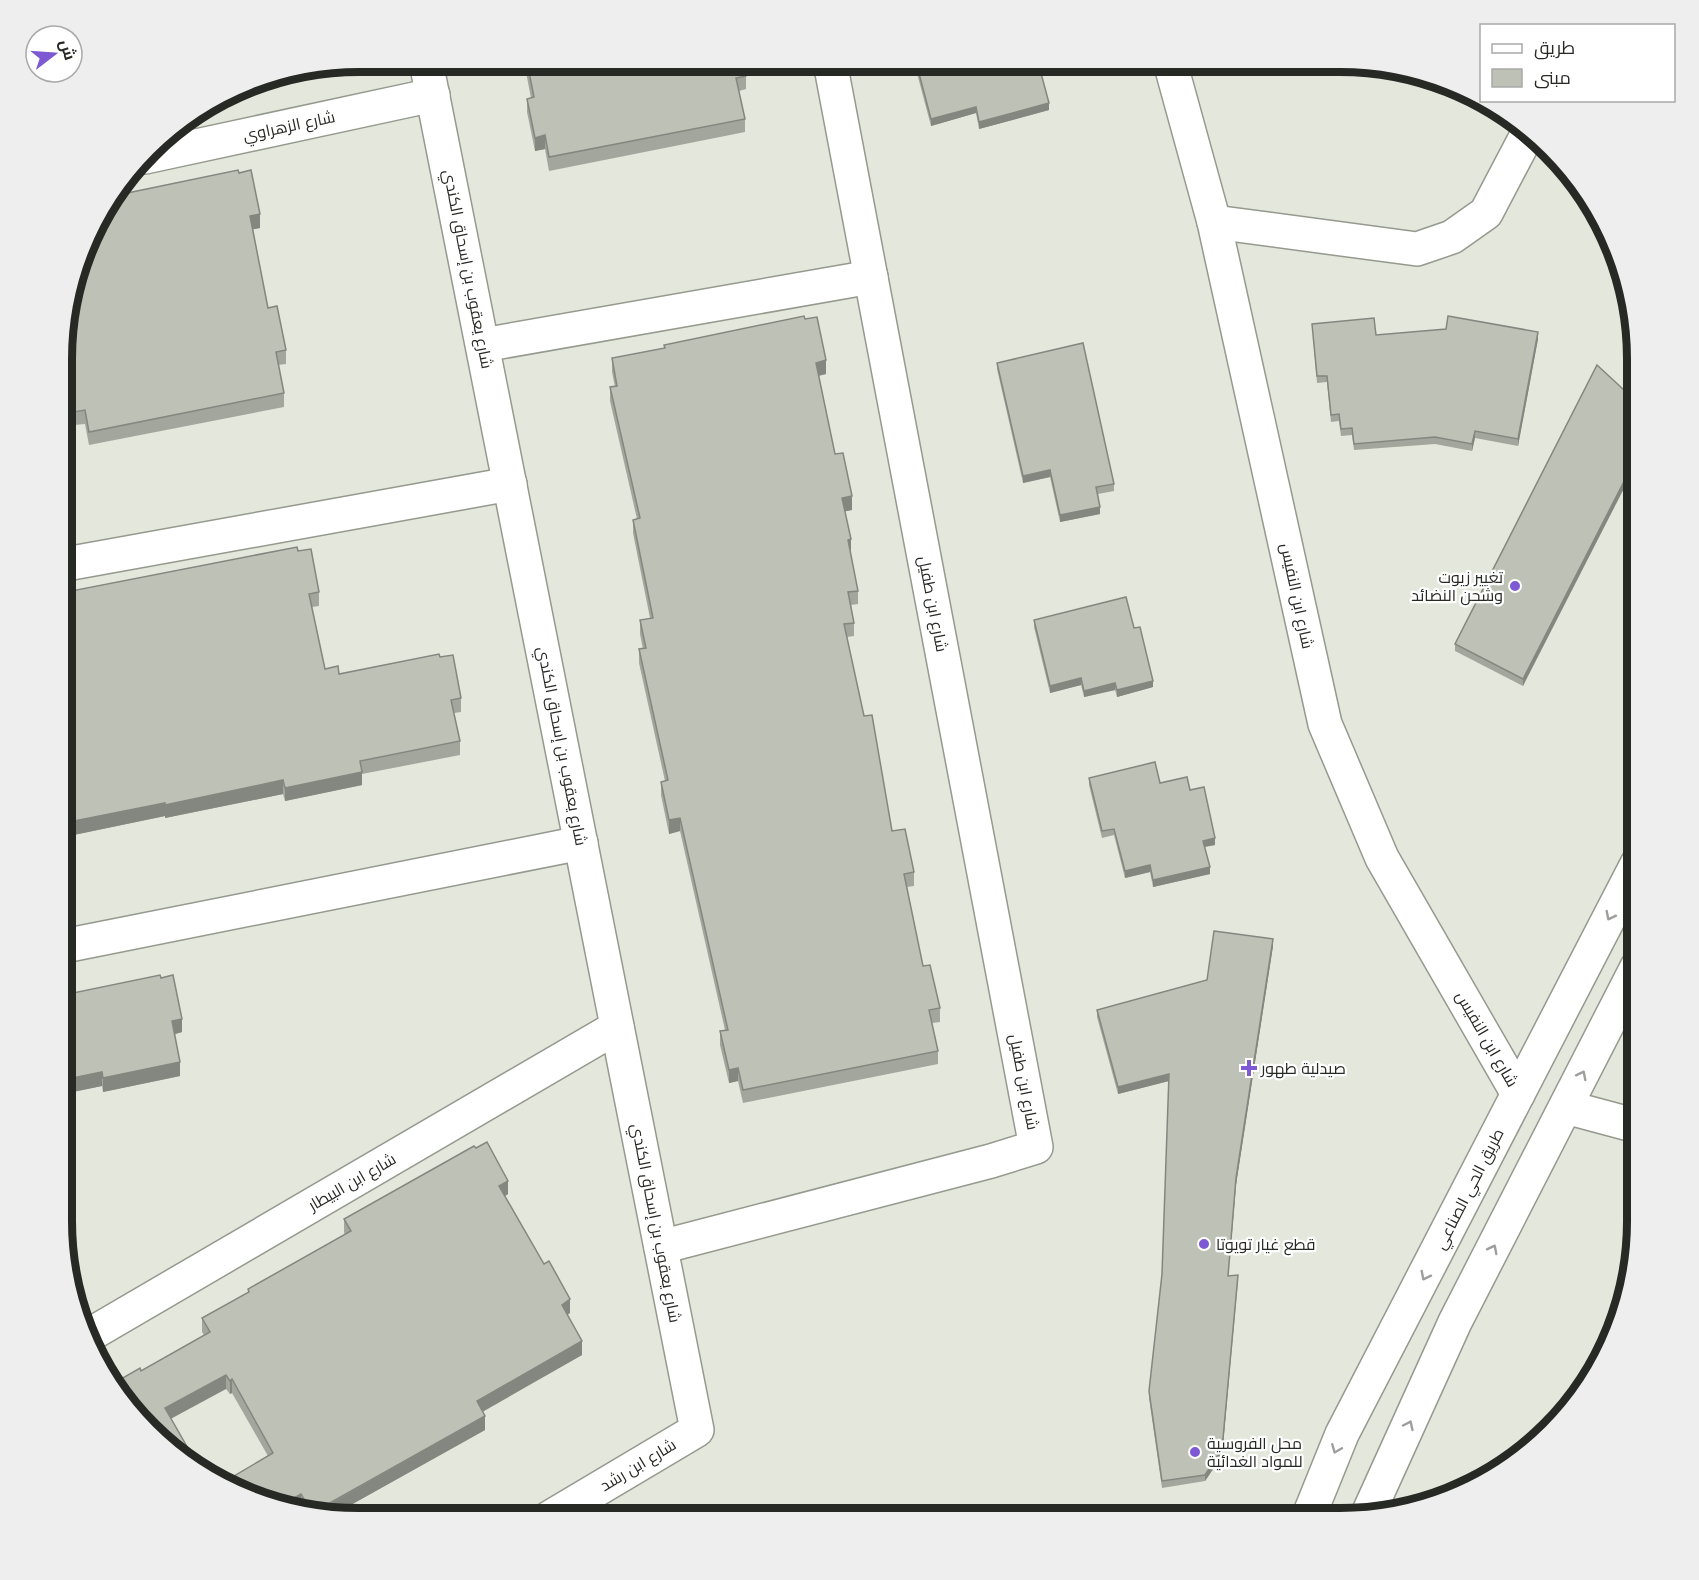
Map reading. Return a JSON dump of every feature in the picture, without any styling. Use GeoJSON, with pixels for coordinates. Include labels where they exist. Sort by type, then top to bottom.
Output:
{"type":"FeatureCollection","features":[{"type":"Feature","properties":{"kind":"main road","name":"شارع يعقوب بن إسحاق الكندي"},"geometry":{"type":"LineString","coordinates":[[428,72],[697,1430]]}},
{"type":"Feature","properties":{"kind":"main road","name":"شارع ابن طفيل"},"geometry":{"type":"LineString","coordinates":[[661,1247],[991,1161],[1036,1147],[832,72]]}},
{"type":"Feature","properties":{"kind":"main road","name":"شارع ابن النفيس"},"geometry":{"type":"LineString","coordinates":[[1173,72],[1214,222],[1325,724],[1382,858],[1518,1094]]}},
{"type":"Feature","properties":{"kind":"main road","name":"شارع الزهراوي"},"geometry":{"type":"LineString","coordinates":[[158,154],[433,95]]}},
{"type":"Feature","properties":{"kind":"main road"},"geometry":{"type":"LineString","coordinates":[[1214,222],[1417,249],[1452,237],[1486,213],[1525,139]]}},
{"type":"Feature","properties":{"kind":"main road"},"geometry":{"type":"LineString","coordinates":[[483,345],[871,277]]}},
{"type":"Feature","properties":{"kind":"main road"},"geometry":{"type":"LineString","coordinates":[[72,563],[510,484]]}},
{"type":"Feature","properties":{"kind":"main road"},"geometry":{"type":"LineString","coordinates":[[72,944],[581,843]]}},
{"type":"Feature","properties":{"kind":"main road","name":"طريق الحي الصناعي"},"geometry":{"type":"LineString","coordinates":[[1312,1508],[1342,1434],[1627,883]]}},
{"type":"Feature","properties":{"kind":"main road"},"geometry":{"type":"LineString","coordinates":[[1371,1506],[1455,1322],[1627,988]]}},
{"type":"Feature","properties":{"kind":"main road","name":"شارع ابن البيطار"},"geometry":{"type":"LineString","coordinates":[[94,1332],[617,1027]]}},
{"type":"Feature","properties":{"kind":"main road"},"geometry":{"type":"LineString","coordinates":[[1566,1107],[1627,1123]]}},
{"type":"Feature","properties":{"kind":"main road","name":"شارع ابن رشد"},"geometry":{"type":"LineString","coordinates":[[566,1508],[697,1430]]}},
{"type":"Feature","properties":{"kind":"building"},"geometry":{"type":"Polygon","coordinates":[[[529,72],[745,72],[746,76],[736,78],[745,119],[549,157],[545,135],[535,138],[527,99],[534,97],[529,72]]]}},
{"type":"Feature","properties":{"kind":"building"},"geometry":{"type":"Polygon","coordinates":[[[919,72],[1041,72],[1049,103],[979,122],[976,107],[931,119],[919,72]]]}},
{"type":"Feature","properties":{"kind":"building"},"geometry":{"type":"Polygon","coordinates":[[[238,170],[239,173],[251,170],[260,214],[250,216],[268,308],[277,306],[286,350],[276,352],[284,393],[89,432],[85,410],[74,412],[72,401],[74,322],[82,285],[94,249],[110,216],[124,194],[238,170]]]}},
{"type":"Feature","properties":{"kind":"building"},"geometry":{"type":"Polygon","coordinates":[[[804,316],[805,319],[817,317],[826,360],[816,363],[835,454],[843,453],[852,496],[842,498],[851,539],[848,540],[858,591],[848,592],[854,623],[844,624],[864,716],[872,715],[892,831],[905,829],[914,872],[904,874],[923,966],[930,965],[940,1008],[929,1010],[938,1051],[743,1090],[738,1068],[729,1070],[720,1031],[728,1030],[680,818],[669,820],[661,782],[668,780],[639,649],[646,648],[640,620],[653,618],[633,520],[640,518],[610,387],[617,386],[612,358],[804,316]]]}},
{"type":"Feature","properties":{"kind":"building"},"geometry":{"type":"Polygon","coordinates":[[[1448,316],[1538,332],[1518,439],[1475,431],[1472,444],[1435,437],[1354,444],[1352,428],[1341,429],[1339,414],[1331,415],[1327,376],[1317,376],[1312,324],[1374,318],[1376,335],[1446,329],[1448,316]]]}},
{"type":"Feature","properties":{"kind":"building"},"geometry":{"type":"Polygon","coordinates":[[[1083,343],[1114,484],[1096,487],[1100,507],[1060,515],[1050,470],[1023,476],[997,363],[1083,343]]]}},
{"type":"Feature","properties":{"kind":"building"},"geometry":{"type":"Polygon","coordinates":[[[1597,365],[1627,393],[1627,476],[1523,679],[1455,644],[1597,365]]]}},
{"type":"Feature","properties":{"kind":"building"},"geometry":{"type":"Polygon","coordinates":[[[297,547],[298,551],[311,549],[319,592],[309,594],[325,669],[338,666],[339,674],[439,654],[440,657],[453,655],[461,698],[451,700],[460,741],[360,761],[362,772],[285,788],[283,780],[165,805],[165,803],[72,821],[72,591],[297,547]]]}},
{"type":"Feature","properties":{"kind":"building"},"geometry":{"type":"Polygon","coordinates":[[[1126,597],[1134,628],[1140,627],[1153,681],[1117,690],[1115,683],[1084,691],[1081,678],[1050,686],[1034,620],[1126,597]]]}},
{"type":"Feature","properties":{"kind":"building"},"geometry":{"type":"Polygon","coordinates":[[[1155,762],[1160,783],[1187,777],[1190,790],[1204,787],[1215,838],[1203,841],[1210,867],[1153,880],[1150,865],[1125,871],[1114,829],[1102,831],[1089,778],[1155,762]]]}},
{"type":"Feature","properties":{"kind":"building"},"geometry":{"type":"Polygon","coordinates":[[[1214,931],[1273,939],[1236,1178],[1228,1276],[1238,1275],[1222,1449],[1205,1475],[1162,1481],[1149,1391],[1162,1274],[1169,1074],[1118,1087],[1097,1010],[1207,980],[1214,931]]]}},
{"type":"Feature","properties":{"kind":"building"},"geometry":{"type":"Polygon","coordinates":[[[160,975],[161,978],[173,975],[182,1019],[172,1021],[180,1062],[103,1078],[102,1072],[72,1078],[72,993],[160,975]]]}},
{"type":"Feature","properties":{"kind":"building"},"geometry":{"type":"Polygon","coordinates":[[[487,1142],[508,1181],[499,1186],[544,1264],[549,1261],[570,1299],[562,1305],[582,1341],[477,1401],[485,1416],[322,1506],[306,1503],[301,1494],[291,1499],[285,1498],[231,1478],[273,1453],[232,1379],[230,1381],[226,1375],[165,1408],[191,1454],[156,1424],[120,1380],[140,1368],[141,1371],[210,1332],[202,1318],[249,1292],[248,1289],[351,1231],[344,1219],[474,1146],[476,1148],[487,1142]]]}},
{"type":"Feature","properties":{"kind":"place","name":"تغيير زيوت وشحن النضائد"},"geometry":{"type":"Point","coordinates":[1515,586]}},
{"type":"Feature","properties":{"kind":"place","name":"صيدلية طهور"},"geometry":{"type":"Point","coordinates":[1249,1068]}},
{"type":"Feature","properties":{"kind":"place","name":"قطع غيار تويوتا"},"geometry":{"type":"Point","coordinates":[1204,1244]}},
{"type":"Feature","properties":{"kind":"place","name":"محل الفروسية للمواد الغدائية"},"geometry":{"type":"Point","coordinates":[1195,1452]}}]}
